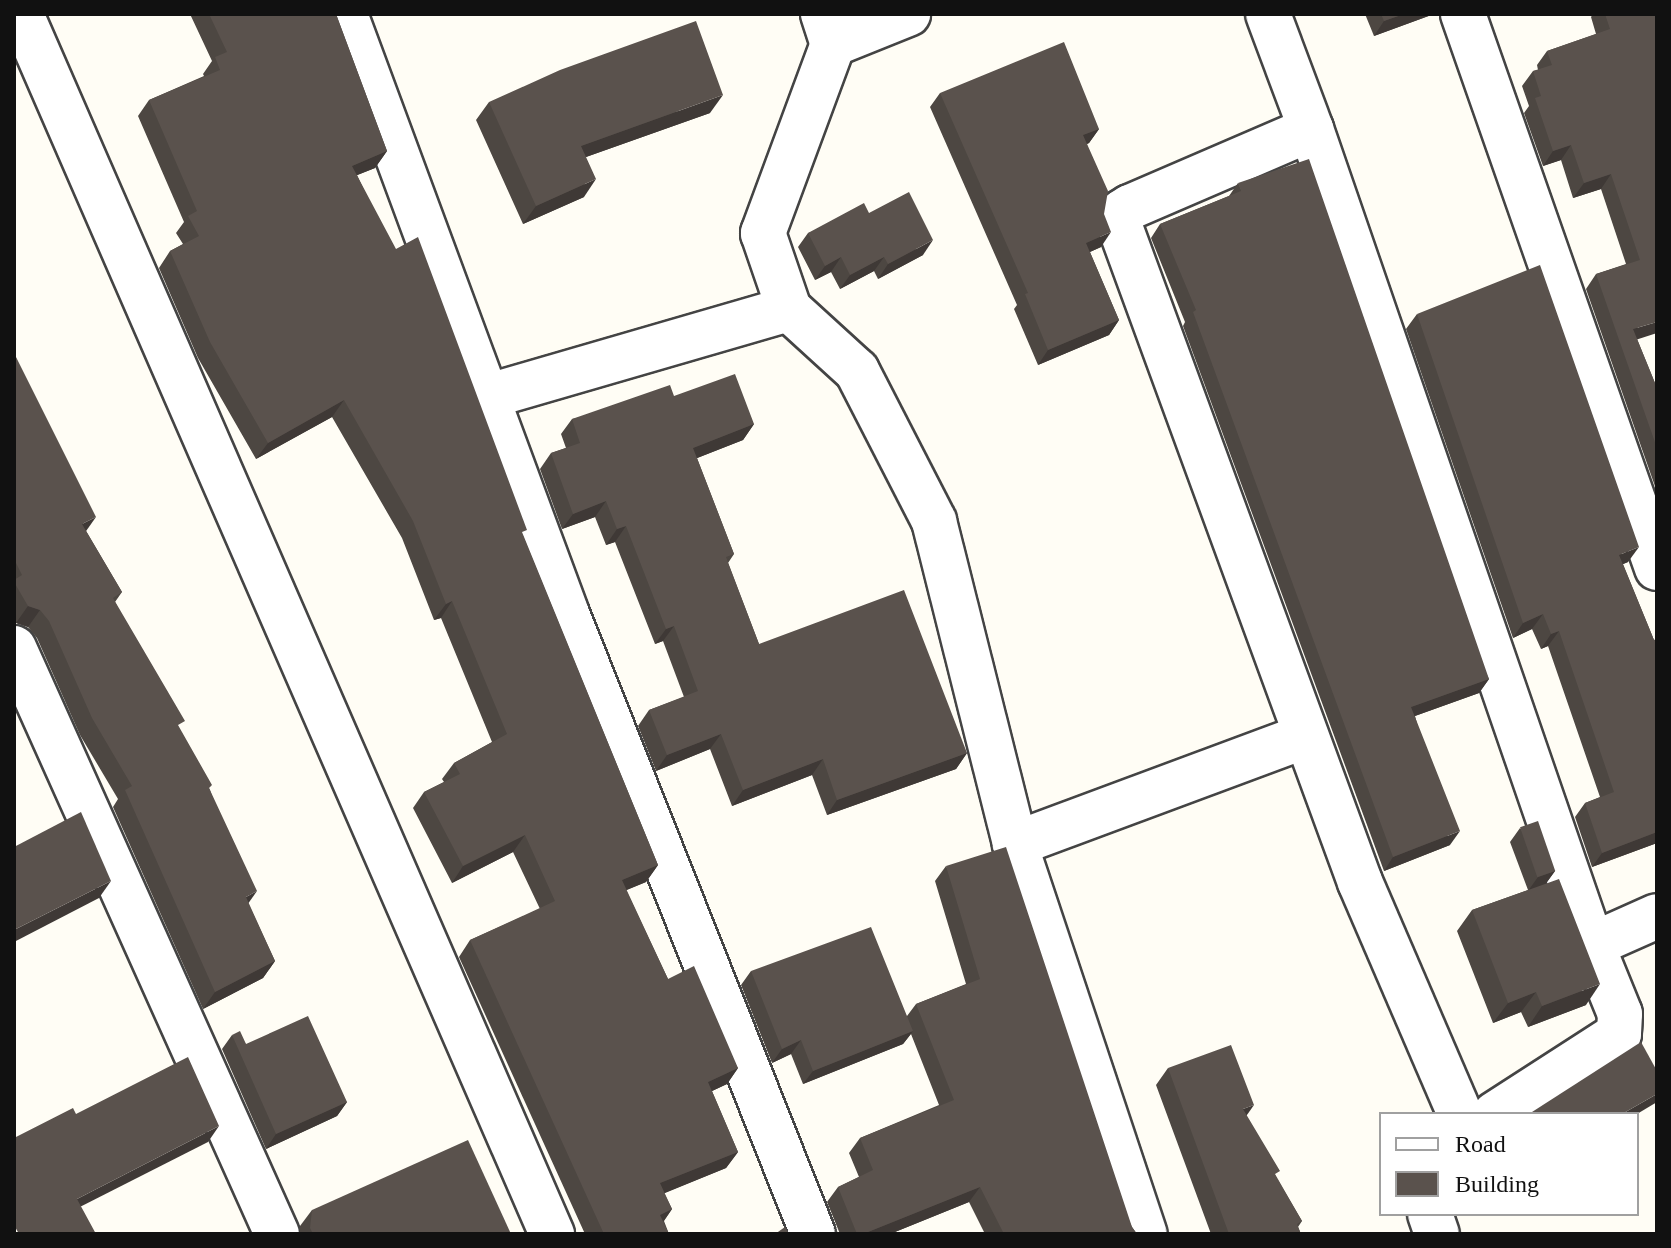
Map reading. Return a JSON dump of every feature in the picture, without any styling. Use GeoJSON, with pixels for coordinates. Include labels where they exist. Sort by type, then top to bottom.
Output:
{"type":"FeatureCollection","features":[{"type":"Feature","properties":{"kind":"street"},"geometry":{"type":"LineString","coordinates":[[21,14],[552,1234]]}},
{"type":"Feature","properties":{"kind":"street"},"geometry":{"type":"LineString","coordinates":[[345,14],[489,396],[567,614],[813,1234]]}},
{"type":"Feature","properties":{"kind":"street"},"geometry":{"type":"LineString","coordinates":[[908,14],[828,29],[763,233],[789,309],[857,371],[934,521],[1015,844],[1145,1234]]}},
{"type":"Feature","properties":{"kind":"street"},"geometry":{"type":"LineString","coordinates":[[1268,14],[1311,129],[1592,945],[1620,1014],[1619,1034],[1498,1112]]}},
{"type":"Feature","properties":{"kind":"street"},"geometry":{"type":"LineString","coordinates":[[1463,14],[1657,568]]}},
{"type":"Feature","properties":{"kind":"street"},"geometry":{"type":"LineString","coordinates":[[1311,129],[1130,207],[1122,212],[1118,221],[1360,882],[1459,1112]]}},
{"type":"Feature","properties":{"kind":"street"},"geometry":{"type":"LineString","coordinates":[[489,396],[789,309]]}},
{"type":"Feature","properties":{"kind":"street"},"geometry":{"type":"LineString","coordinates":[[14,648],[277,1234]]}},
{"type":"Feature","properties":{"kind":"street"},"geometry":{"type":"LineString","coordinates":[[1015,844],[1305,736]]}},
{"type":"Feature","properties":{"kind":"street"},"geometry":{"type":"LineString","coordinates":[[1592,945],[1657,916]]}},
{"type":"Feature","properties":{"kind":"building"},"geometry":{"type":"Polygon","coordinates":[[[209,14],[336,14],[387,151],[352,166],[396,249],[418,237],[527,530],[522,532],[658,865],[622,880],[668,979],[694,966],[738,1068],[708,1082],[738,1152],[660,1183],[672,1209],[660,1215],[669,1234],[604,1234],[470,940],[555,901],[525,835],[463,866],[424,792],[460,774],[454,763],[507,734],[452,601],[446,604],[413,521],[344,400],[268,443],[210,342],[170,251],[199,236],[188,216],[197,211],[149,100],[220,70],[215,57],[227,52],[209,14]]]}},
{"type":"Feature","properties":{"kind":"building"},"geometry":{"type":"Polygon","coordinates":[[[1381,14],[1404,14],[1384,21],[1381,14]]]}},
{"type":"Feature","properties":{"kind":"building"},"geometry":{"type":"Polygon","coordinates":[[[1605,14],[1657,14],[1657,322],[1633,329],[1657,388],[1657,448],[1596,274],[1640,260],[1611,174],[1584,183],[1571,145],[1553,151],[1535,98],[1541,96],[1533,71],[1552,65],[1547,51],[1610,29],[1605,14]]]}},
{"type":"Feature","properties":{"kind":"building"},"geometry":{"type":"Polygon","coordinates":[[[696,21],[723,95],[581,146],[596,179],[536,206],[489,102],[560,70],[696,21]]]}},
{"type":"Feature","properties":{"kind":"building"},"geometry":{"type":"Polygon","coordinates":[[[1064,42],[1099,129],[1083,135],[1108,191],[1104,214],[1111,232],[1086,243],[1119,320],[1048,350],[1025,294],[1028,293],[940,93],[1064,42]]]}},
{"type":"Feature","properties":{"kind":"building"},"geometry":{"type":"Polygon","coordinates":[[[1309,159],[1489,679],[1411,707],[1460,831],[1393,857],[1193,312],[1196,310],[1160,224],[1241,191],[1238,183],[1309,159]]]}},
{"type":"Feature","properties":{"kind":"building"},"geometry":{"type":"Polygon","coordinates":[[[909,192],[933,240],[888,264],[884,257],[850,275],[841,257],[825,266],[808,233],[864,203],[869,213],[909,192]]]}},
{"type":"Feature","properties":{"kind":"building"},"geometry":{"type":"Polygon","coordinates":[[[1540,265],[1639,547],[1619,555],[1654,640],[1657,639],[1657,832],[1602,853],[1585,803],[1614,792],[1559,631],[1551,634],[1543,614],[1523,623],[1417,314],[1540,265]]]}},
{"type":"Feature","properties":{"kind":"building"},"geometry":{"type":"Polygon","coordinates":[[[14,353],[96,517],[82,524],[122,592],[113,598],[185,721],[178,725],[212,785],[209,788],[257,891],[246,897],[275,961],[215,992],[125,790],[132,786],[92,718],[49,621],[40,610],[28,606],[14,582],[22,575],[14,559],[14,353]]]}},
{"type":"Feature","properties":{"kind":"building"},"geometry":{"type":"Polygon","coordinates":[[[735,374],[754,424],[693,448],[734,554],[726,557],[759,644],[904,590],[967,753],[837,800],[823,759],[743,790],[721,734],[667,755],[649,710],[698,691],[674,626],[666,629],[626,526],[617,529],[606,501],[573,514],[551,453],[580,443],[572,419],[670,385],[674,396],[735,374]]]}},
{"type":"Feature","properties":{"kind":"building"},"geometry":{"type":"Polygon","coordinates":[[[81,812],[111,881],[14,930],[14,847],[81,812]]]}},
{"type":"Feature","properties":{"kind":"building"},"geometry":{"type":"Polygon","coordinates":[[[1538,821],[1555,871],[1537,877],[1520,827],[1538,821]]]}},
{"type":"Feature","properties":{"kind":"building"},"geometry":{"type":"Polygon","coordinates":[[[1006,847],[1132,1227],[1137,1234],[1004,1234],[980,1187],[857,1234],[838,1187],[873,1170],[860,1138],[954,1100],[916,1004],[980,979],[946,866],[1006,847]]]}},
{"type":"Feature","properties":{"kind":"building"},"geometry":{"type":"Polygon","coordinates":[[[1559,879],[1600,984],[1542,1006],[1536,992],[1508,1003],[1472,910],[1559,879]]]}},
{"type":"Feature","properties":{"kind":"building"},"geometry":{"type":"Polygon","coordinates":[[[871,927],[913,1031],[813,1071],[801,1040],[782,1049],[751,971],[871,927]]]}},
{"type":"Feature","properties":{"kind":"building"},"geometry":{"type":"Polygon","coordinates":[[[308,1016],[347,1102],[276,1134],[232,1035],[240,1031],[246,1044],[308,1016]]]}},
{"type":"Feature","properties":{"kind":"building"},"geometry":{"type":"Polygon","coordinates":[[[1641,1042],[1657,1071],[1657,1094],[1626,1112],[1532,1112],[1641,1042]]]}},
{"type":"Feature","properties":{"kind":"building"},"geometry":{"type":"Polygon","coordinates":[[[1231,1045],[1254,1105],[1243,1109],[1280,1171],[1275,1174],[1302,1221],[1297,1224],[1301,1234],[1229,1234],[1168,1068],[1231,1045]]]}},
{"type":"Feature","properties":{"kind":"building"},"geometry":{"type":"Polygon","coordinates":[[[188,1057],[219,1126],[77,1199],[96,1234],[19,1234],[14,1225],[14,1138],[73,1108],[76,1114],[188,1057]]]}},
{"type":"Feature","properties":{"kind":"building"},"geometry":{"type":"Polygon","coordinates":[[[468,1140],[511,1234],[313,1234],[310,1228],[312,1210],[468,1140]]]}},
{"type":"Feature","properties":{"kind":"building"},"geometry":{"type":"Polygon","coordinates":[[[785,1227],[789,1234],[775,1234],[785,1227]]]}}]}
